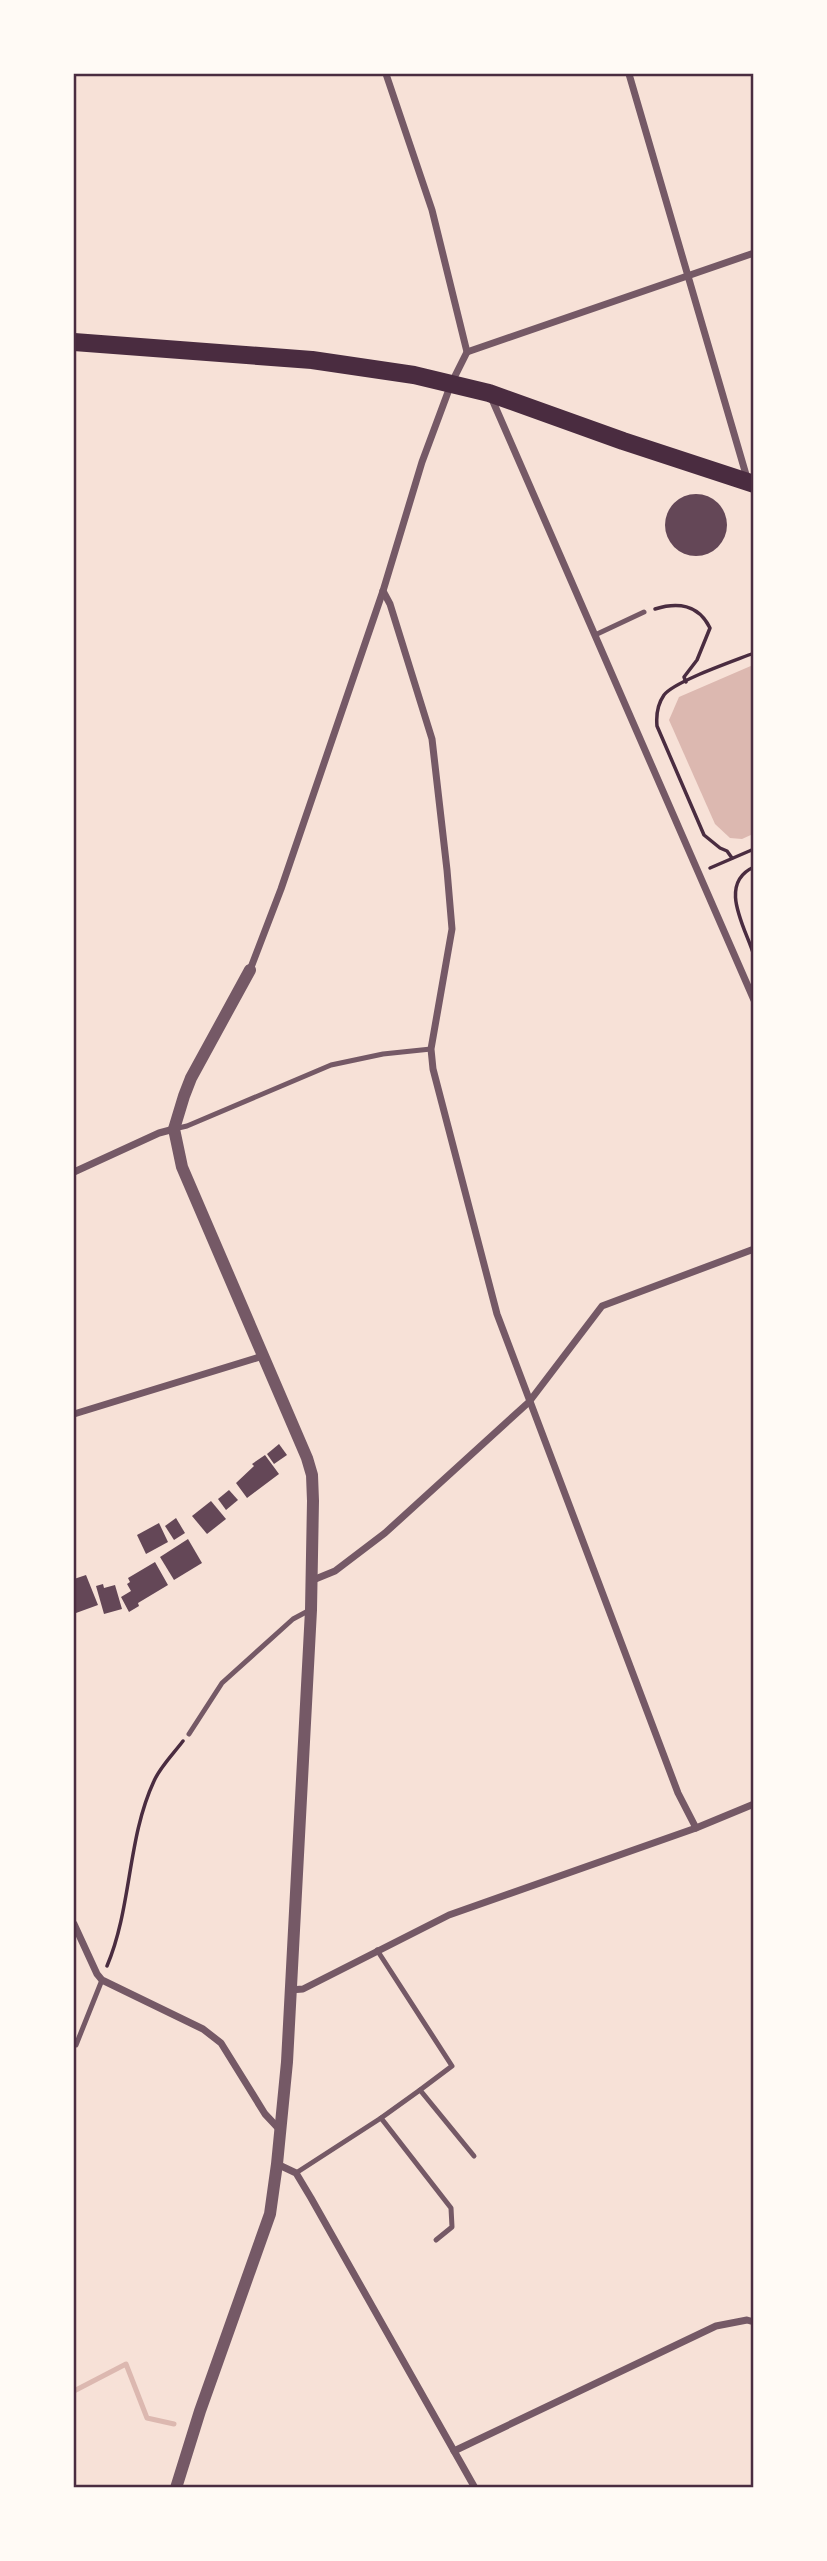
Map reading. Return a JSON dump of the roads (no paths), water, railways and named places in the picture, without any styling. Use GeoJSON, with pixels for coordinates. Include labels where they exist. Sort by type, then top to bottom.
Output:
{"type":"FeatureCollection","features":[{"type":"Feature","properties":{"kind":"main road"},"geometry":{"type":"LineString","coordinates":[[75,340],[312,360],[452,384],[489,393],[751,483]]}},
{"type":"Feature","properties":{"kind":"street"},"geometry":{"type":"LineString","coordinates":[[176,2487],[270,2214],[287,2062],[313,1580],[312,1475],[289,1413],[181,1167],[174,1129],[191,1077],[250,970],[281,889],[383,591],[422,462],[467,352],[432,210],[386,74]]}},
{"type":"Feature","properties":{"kind":"street"},"geometry":{"type":"LineString","coordinates":[[629,74],[751,483]]}},
{"type":"Feature","properties":{"kind":"street"},"geometry":{"type":"LineString","coordinates":[[467,352],[754,253]]}},
{"type":"Feature","properties":{"kind":"street"},"geometry":{"type":"LineString","coordinates":[[489,393],[754,1000]]}},
{"type":"Feature","properties":{"kind":"street"},"geometry":{"type":"LineString","coordinates":[[383,591],[390,604],[432,739],[447,870],[452,929],[431,1049],[433,1069],[496,1314],[678,1793],[696,1828]]}},
{"type":"Feature","properties":{"kind":"street"},"geometry":{"type":"LineString","coordinates":[[74,1172],[159,1133],[174,1129]]}},
{"type":"Feature","properties":{"kind":"street"},"geometry":{"type":"LineString","coordinates":[[313,1580],[335,1571],[385,1533],[529,1402],[601,1306],[754,1249]]}},
{"type":"Feature","properties":{"kind":"street"},"geometry":{"type":"LineString","coordinates":[[74,1414],[263,1356]]}},
{"type":"Feature","properties":{"kind":"street"},"geometry":{"type":"LineString","coordinates":[[290,1990],[303,1989],[449,1915],[696,1828],[754,1804]]}},
{"type":"Feature","properties":{"kind":"street"},"geometry":{"type":"LineString","coordinates":[[74,1924],[102,1980],[212,2035],[226,2051],[265,2114],[281,2130]]}},
{"type":"Feature","properties":{"kind":"street"},"geometry":{"type":"LineString","coordinates":[[277,2164],[296,2173],[475,2487]]}},
{"type":"Feature","properties":{"kind":"street"},"geometry":{"type":"LineString","coordinates":[[454,2451],[716,2326],[747,2320],[754,2322]]}},
{"type":"Feature","properties":{"kind":"lane"},"geometry":{"type":"LineString","coordinates":[[595,635],[644,612]]}},
{"type":"Feature","properties":{"kind":"lane"},"geometry":{"type":"LineString","coordinates":[[174,1129],[331,1065],[383,1054],[431,1049]]}},
{"type":"Feature","properties":{"kind":"lane"},"geometry":{"type":"LineString","coordinates":[[189,1734],[222,1684],[293,1619],[311,1610]]}},
{"type":"Feature","properties":{"kind":"lane"},"geometry":{"type":"LineString","coordinates":[[296,2173],[382,2118],[452,2066],[377,1950]]}},
{"type":"Feature","properties":{"kind":"lane"},"geometry":{"type":"LineString","coordinates":[[76,2045],[102,1980]]}},
{"type":"Feature","properties":{"kind":"lane"},"geometry":{"type":"LineString","coordinates":[[421,2090],[474,2156]]}},
{"type":"Feature","properties":{"kind":"lane"},"geometry":{"type":"LineString","coordinates":[[382,2118],[451,2208],[452,2227],[436,2240]]}},
{"type":"Feature","properties":{"kind":"waterway"},"geometry":{"type":"LineString","coordinates":[[74,2390],[126,2364],[147,2418],[174,2424]]}}]}
